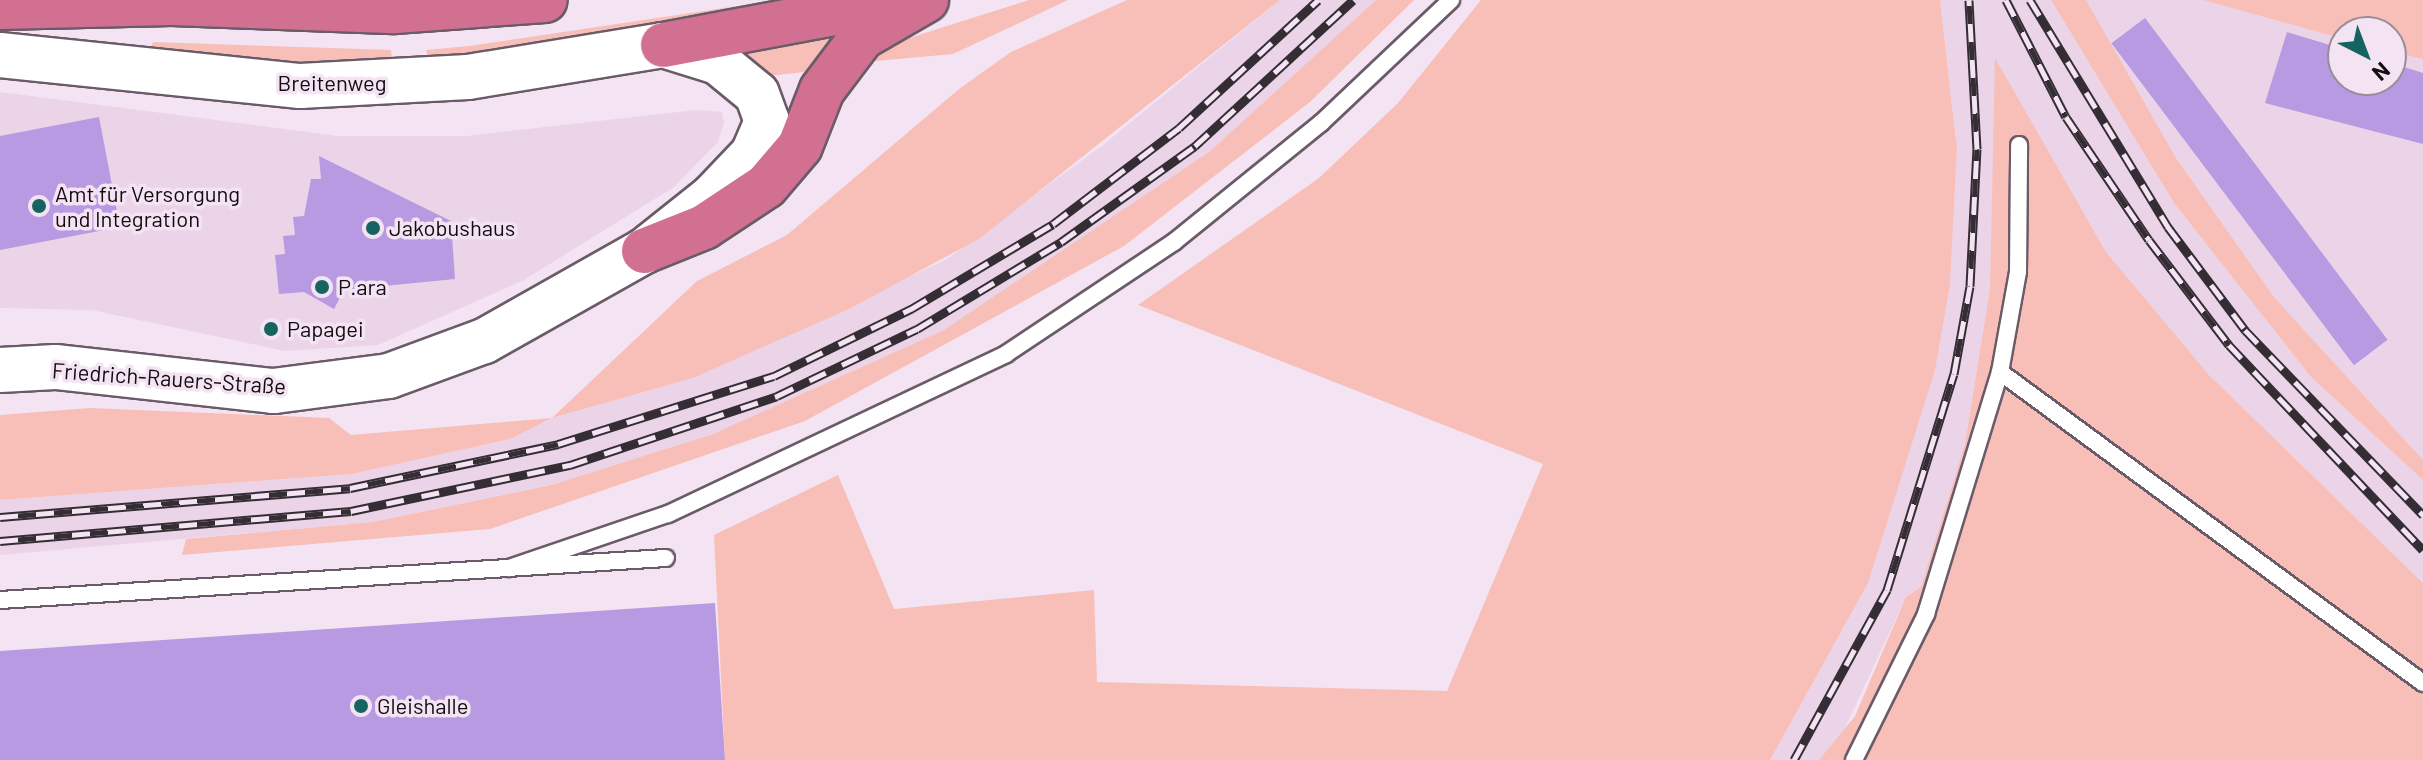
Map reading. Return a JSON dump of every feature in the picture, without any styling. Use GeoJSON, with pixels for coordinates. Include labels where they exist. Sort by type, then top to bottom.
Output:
{"type":"FeatureCollection","features":[{"type":"Feature","properties":{"kind":"highway"},"geometry":{"type":"LineString","coordinates":[[0,7],[172,3],[395,11],[545,0]]}},
{"type":"Feature","properties":{"kind":"highway"},"geometry":{"type":"LineString","coordinates":[[663,45],[903,0]]}},
{"type":"Feature","properties":{"kind":"highway"},"geometry":{"type":"LineString","coordinates":[[644,251],[704,227],[766,186],[800,146],[822,90],[862,37],[926,0]]}},
{"type":"Feature","properties":{"kind":"main road","name":"Breitenweg"},"geometry":{"type":"LineString","coordinates":[[0,55],[328,86],[468,77],[663,45]]}},
{"type":"Feature","properties":{"kind":"main road","name":"Friedrich-Rauers-Straße"},"geometry":{"type":"LineString","coordinates":[[0,370],[55,367],[273,391],[389,376],[484,341],[644,251],[712,197],[753,154],[767,121],[757,94],[718,62],[663,45]]}},
{"type":"Feature","properties":{"kind":"lane"},"geometry":{"type":"LineString","coordinates":[[509,568],[668,514],[1006,354],[1174,242],[1321,123],[1451,0]]}},
{"type":"Feature","properties":{"kind":"lane"},"geometry":{"type":"LineString","coordinates":[[1854,760],[1926,614],[2000,372],[2018,272],[2019,145]]}},
{"type":"Feature","properties":{"kind":"lane"},"geometry":{"type":"LineString","coordinates":[[2000,372],[2423,683]]}},
{"type":"Feature","properties":{"kind":"lane"},"geometry":{"type":"LineString","coordinates":[[0,600],[666,558]]}},
{"type":"Feature","properties":{"kind":"shaded area"},"geometry":{"type":"Polygon","coordinates":[[[778,0],[429,64],[426,50],[469,46],[778,0]]]}},
{"type":"Feature","properties":{"kind":"shaded area"},"geometry":{"type":"Polygon","coordinates":[[[1029,0],[1068,0],[953,54],[865,62],[884,46],[1029,0]]]}},
{"type":"Feature","properties":{"kind":"shaded area"},"geometry":{"type":"Polygon","coordinates":[[[1127,0],[1280,0],[979,239],[849,309],[693,378],[552,418],[697,281],[787,235],[959,89],[1011,52],[1127,0]]]}},
{"type":"Feature","properties":{"kind":"shaded area"},"geometry":{"type":"Polygon","coordinates":[[[1280,0],[1376,0],[1209,152],[1095,235],[944,330],[713,434],[550,485],[373,522],[0,555],[0,500],[352,474],[510,439],[552,418],[693,378],[947,259],[1103,145],[1280,0]]]}},
{"type":"Feature","properties":{"kind":"shaded area"},"geometry":{"type":"Polygon","coordinates":[[[1376,0],[1414,0],[1310,102],[1124,246],[805,421],[490,529],[182,555],[186,539],[373,522],[551,485],[713,434],[944,330],[1209,152],[1376,0]]]}},
{"type":"Feature","properties":{"kind":"shaded area"},"geometry":{"type":"Polygon","coordinates":[[[1481,0],[1940,0],[1957,149],[1950,284],[1935,370],[1868,583],[1770,760],[725,760],[714,535],[838,475],[894,609],[1094,590],[1097,682],[1447,691],[1543,464],[1138,305],[1319,178],[1398,103],[1481,0]]]}},
{"type":"Feature","properties":{"kind":"shaded area"},"geometry":{"type":"Polygon","coordinates":[[[1940,0],[2051,0],[2174,203],[2311,377],[2423,480],[2423,583],[2209,375],[2106,252],[1996,62],[1990,288],[1965,444],[1921,587],[1906,597],[1837,745],[1819,760],[1770,760],[1868,583],[1950,284],[1957,149],[1940,0]]]}},
{"type":"Feature","properties":{"kind":"shaded area"},"geometry":{"type":"Polygon","coordinates":[[[2051,0],[2086,0],[2176,158],[2274,297],[2423,460],[2423,480],[2311,377],[2174,203],[2051,0]]]}},
{"type":"Feature","properties":{"kind":"shaded area"},"geometry":{"type":"Polygon","coordinates":[[[2086,0],[2203,0],[2327,35],[2327,96],[2407,96],[2407,56],[2423,59],[2423,460],[2274,297],[2176,158],[2086,0]]]}},
{"type":"Feature","properties":{"kind":"shaded area"},"geometry":{"type":"Polygon","coordinates":[[[2203,0],[2423,0],[2423,59],[2407,56],[2407,16],[2327,16],[2327,35],[2203,0]]]}},
{"type":"Feature","properties":{"kind":"shaded area"},"geometry":{"type":"Polygon","coordinates":[[[840,36],[821,70],[769,76],[741,53],[840,36]]]}},
{"type":"Feature","properties":{"kind":"shaded area"},"geometry":{"type":"Polygon","coordinates":[[[153,42],[391,50],[392,60],[322,65],[197,59],[150,51],[153,42]]]}},
{"type":"Feature","properties":{"kind":"shaded area"},"geometry":{"type":"Polygon","coordinates":[[[1995,58],[2106,252],[2209,375],[2423,583],[2423,760],[1819,760],[1855,716],[1906,597],[1921,587],[1965,444],[1990,288],[1995,58]]]}},
{"type":"Feature","properties":{"kind":"shaded area"},"geometry":{"type":"Polygon","coordinates":[[[0,92],[338,136],[467,136],[696,110],[722,112],[724,123],[718,142],[674,187],[524,280],[378,345],[285,351],[92,310],[0,308],[0,92]]]}},
{"type":"Feature","properties":{"kind":"shaded area"},"geometry":{"type":"Polygon","coordinates":[[[90,408],[329,418],[351,435],[552,418],[510,439],[352,474],[0,500],[0,415],[90,408]]]}},
{"type":"Feature","properties":{"kind":"building"},"geometry":{"type":"Polygon","coordinates":[[[2145,18],[2388,340],[2354,365],[2111,43],[2145,18]]]}},
{"type":"Feature","properties":{"kind":"building"},"geometry":{"type":"Polygon","coordinates":[[[2287,32],[2327,44],[2327,96],[2407,96],[2407,68],[2423,73],[2423,144],[2265,103],[2287,32]]]}},
{"type":"Feature","properties":{"kind":"building"},"geometry":{"type":"Polygon","coordinates":[[[99,117],[120,227],[0,250],[0,136],[99,117]]]}},
{"type":"Feature","properties":{"kind":"building","name":"Jakobushaus"},"geometry":{"type":"Polygon","coordinates":[[[319,156],[451,221],[455,279],[344,290],[334,309],[304,292],[279,294],[275,255],[285,254],[283,236],[295,235],[293,217],[304,216],[311,179],[321,179],[319,156]]]}},
{"type":"Feature","properties":{"kind":"building","name":"Gleishalle"},"geometry":{"type":"Polygon","coordinates":[[[715,603],[725,760],[0,760],[0,651],[715,603]]]}},
{"type":"Feature","properties":{"kind":"railway"},"geometry":{"type":"LineString","coordinates":[[0,517],[350,488],[558,444],[774,376],[911,309],[1053,224],[1179,128],[1318,0]]}},
{"type":"Feature","properties":{"kind":"railway"},"geometry":{"type":"LineString","coordinates":[[0,541],[351,511],[570,465],[777,396],[917,329],[1061,242],[1195,146],[1353,0]]}},
{"type":"Feature","properties":{"kind":"railway"},"geometry":{"type":"LineString","coordinates":[[1794,760],[1887,590],[1954,374],[1970,286],[1977,149],[1969,0]]}},
{"type":"Feature","properties":{"kind":"railway"},"geometry":{"type":"LineString","coordinates":[[2006,0],[2066,117],[2149,240],[2229,345],[2423,550]]}},
{"type":"Feature","properties":{"kind":"railway"},"geometry":{"type":"LineString","coordinates":[[2030,0],[2168,227],[2245,330],[2423,515]]}},
{"type":"Feature","properties":{"kind":"place","name":"Amt für Versorgung und Integration"},"geometry":{"type":"Point","coordinates":[39,206]}},
{"type":"Feature","properties":{"kind":"place","name":"Jakobushaus"},"geometry":{"type":"Point","coordinates":[373,228]}},
{"type":"Feature","properties":{"kind":"place","name":"P.ara"},"geometry":{"type":"Point","coordinates":[322,287]}},
{"type":"Feature","properties":{"kind":"place","name":"Papagei"},"geometry":{"type":"Point","coordinates":[271,329]}},
{"type":"Feature","properties":{"kind":"place","name":"Gleishalle"},"geometry":{"type":"Point","coordinates":[361,706]}}]}
